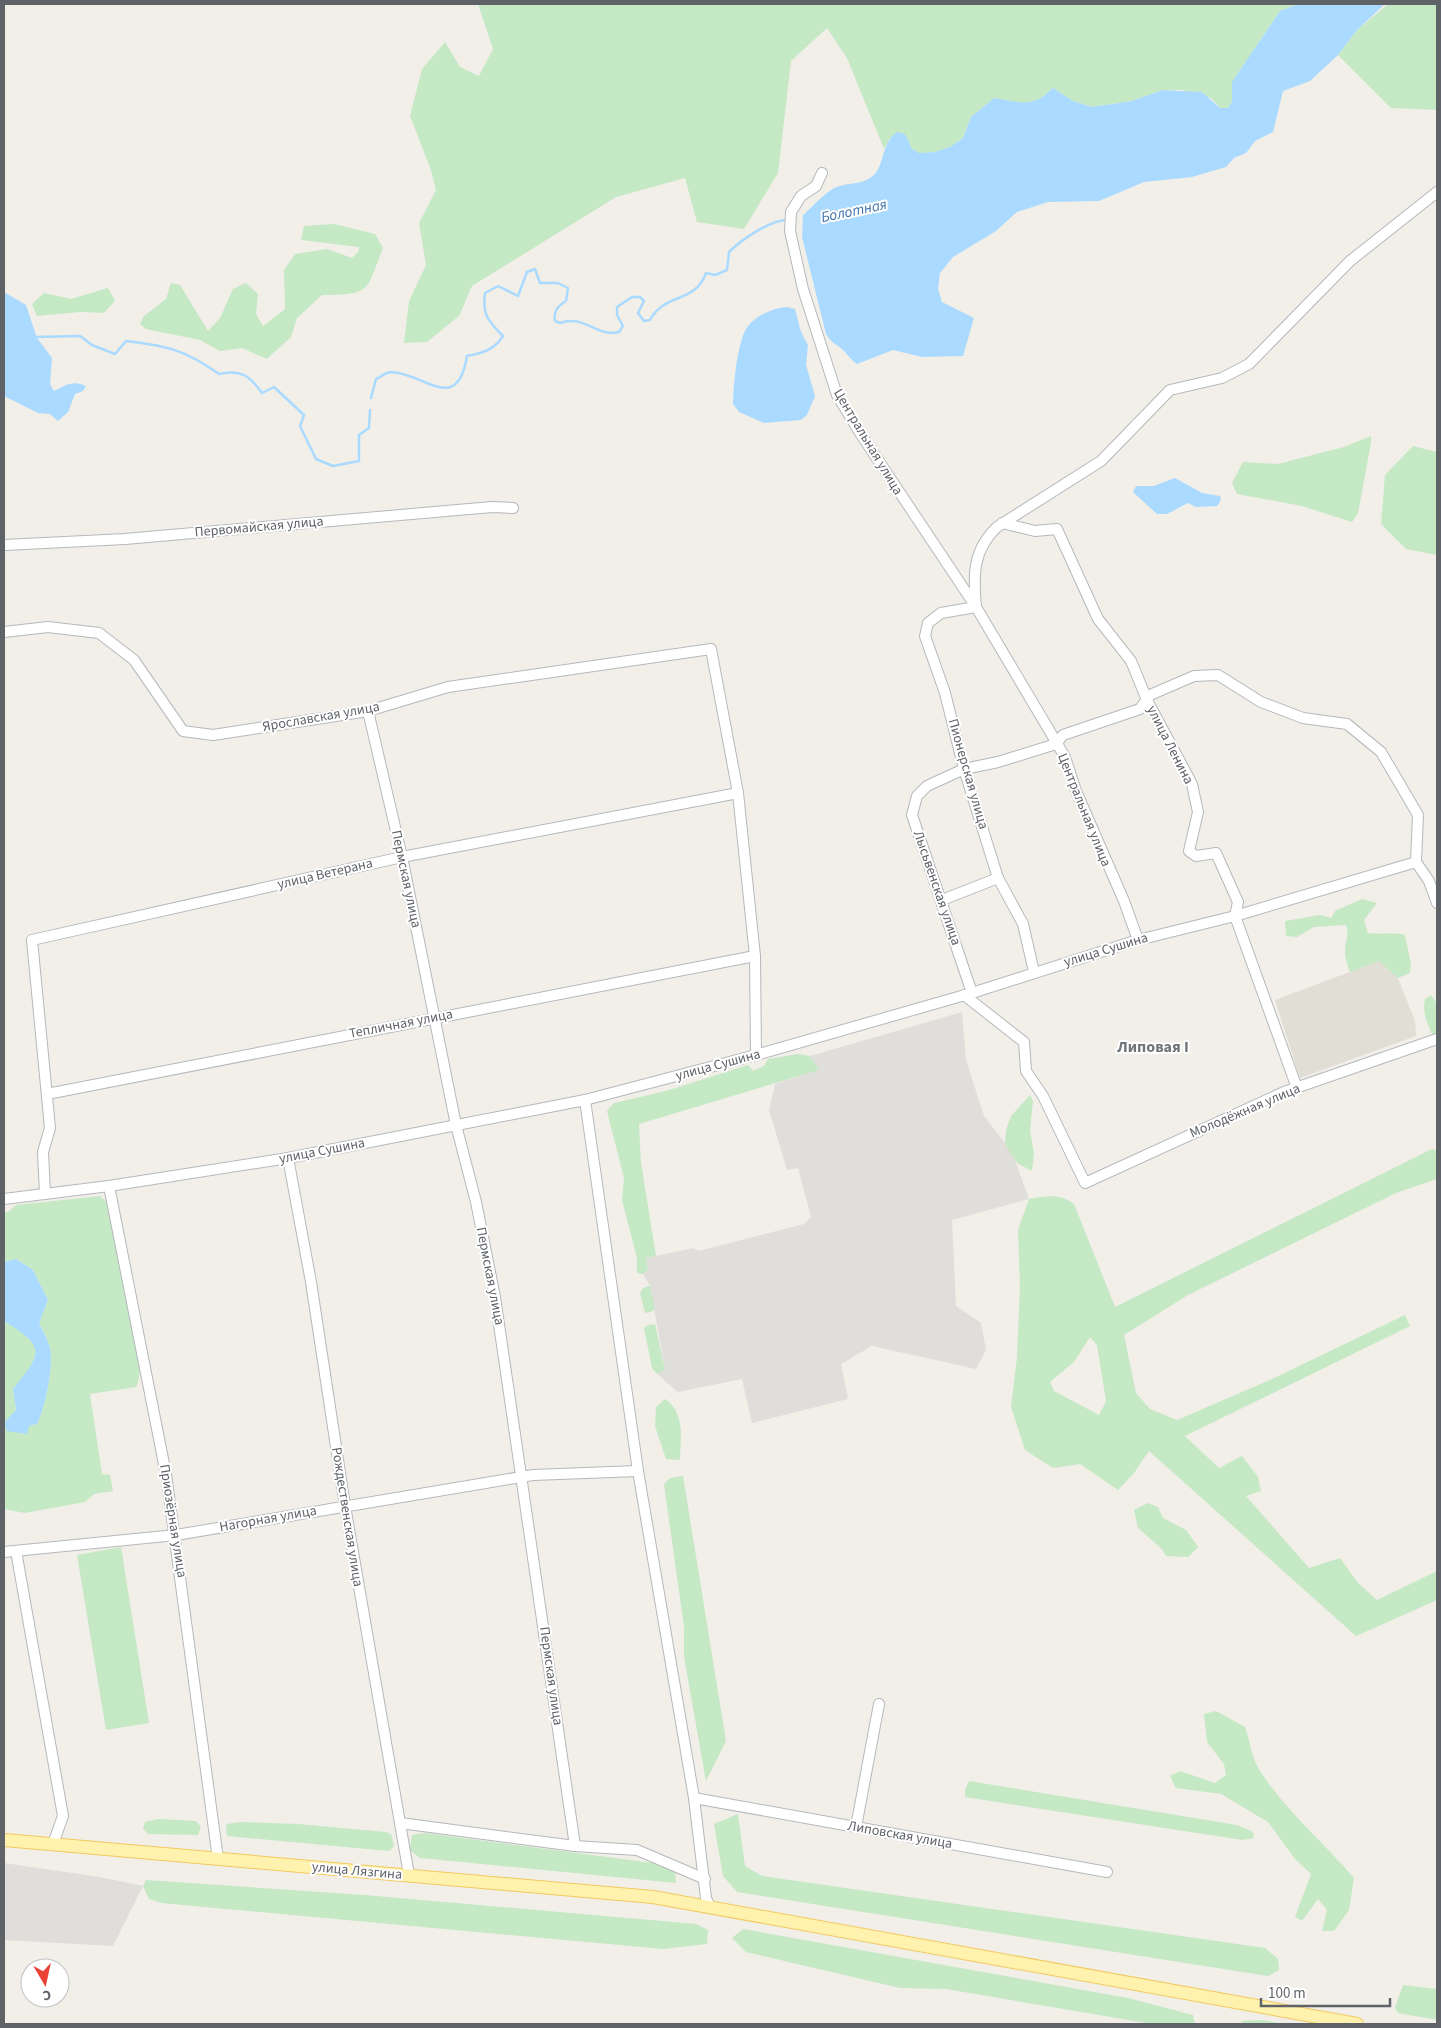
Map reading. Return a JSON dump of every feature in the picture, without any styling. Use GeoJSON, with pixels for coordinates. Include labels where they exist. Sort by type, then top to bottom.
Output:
{"type":"FeatureCollection","features":[{"type":"Feature","properties":{"kind":"main road","name":"улица Лязгина"},"geometry":{"type":"LineString","coordinates":[[4,1840],[652,1897],[1357,2024]]}},
{"type":"Feature","properties":{"kind":"street","name":"Центральная улица"},"geometry":{"type":"LineString","coordinates":[[822,173],[816,186],[801,196],[791,212],[790,230],[808,306],[837,395],[976,607],[1065,757],[1076,791],[1124,901],[1138,940]]}},
{"type":"Feature","properties":{"kind":"street","name":"Центральная улица"},"geometry":{"type":"LineString","coordinates":[[976,607],[974,586],[977,559],[984,540],[1002,523],[1101,461],[1170,390],[1222,378],[1249,364],[1350,261],[1437,192]]}},
{"type":"Feature","properties":{"kind":"street","name":"Первомайская улица"},"geometry":{"type":"LineString","coordinates":[[4,545],[125,539],[492,507],[514,508]]}},
{"type":"Feature","properties":{"kind":"street","name":"улица Ленина"},"geometry":{"type":"LineString","coordinates":[[1002,523],[1035,531],[1058,529],[1098,619],[1131,661],[1147,700],[1192,784],[1198,812],[1189,851],[1196,856],[1216,853],[1238,902],[1235,916],[1297,1088]]}},
{"type":"Feature","properties":{"kind":"street","name":"Пионерская улица"},"geometry":{"type":"LineString","coordinates":[[976,607],[941,613],[928,623],[925,636],[945,693],[964,769],[998,878],[1024,924],[1034,972]]}},
{"type":"Feature","properties":{"kind":"street","name":"Ярославская улица"},"geometry":{"type":"LineString","coordinates":[[4,632],[48,627],[99,634],[134,660],[182,731],[213,735],[368,712],[448,688],[711,649],[738,793]]}},
{"type":"Feature","properties":{"kind":"street"},"geometry":{"type":"LineString","coordinates":[[964,769],[998,762],[1056,744],[1063,735],[1140,709],[1150,695],[1194,676],[1218,676],[1261,702],[1303,718],[1347,724],[1381,752],[1418,815],[1416,862],[1433,881],[1437,903]]}},
{"type":"Feature","properties":{"kind":"street","name":"Пермская улица"},"geometry":{"type":"LineString","coordinates":[[368,712],[402,857],[456,1125],[476,1202],[495,1298],[575,1846]]}},
{"type":"Feature","properties":{"kind":"street","name":"Лысьвенская улица"},"geometry":{"type":"LineString","coordinates":[[964,769],[927,786],[917,796],[912,815],[942,900],[968,994]]}},
{"type":"Feature","properties":{"kind":"street"},"geometry":{"type":"LineString","coordinates":[[738,793],[755,956],[756,1055]]}},
{"type":"Feature","properties":{"kind":"street","name":"улица Ветерана"},"geometry":{"type":"LineString","coordinates":[[47,1094],[32,940],[402,857],[738,793]]}},
{"type":"Feature","properties":{"kind":"street","name":"улица Сушина"},"geometry":{"type":"LineString","coordinates":[[4,1199],[109,1186],[288,1158],[585,1100],[756,1055],[968,994],[1138,940],[1235,916],[1416,862]]}},
{"type":"Feature","properties":{"kind":"street"},"geometry":{"type":"LineString","coordinates":[[942,900],[998,878]]}},
{"type":"Feature","properties":{"kind":"street","name":"Тепличная улица"},"geometry":{"type":"LineString","coordinates":[[47,1094],[755,956]]}},
{"type":"Feature","properties":{"kind":"street","name":"Молодёжная улица"},"geometry":{"type":"LineString","coordinates":[[968,994],[1024,1042],[1026,1071],[1043,1096],[1085,1183],[1284,1092],[1437,1039]]}},
{"type":"Feature","properties":{"kind":"street"},"geometry":{"type":"LineString","coordinates":[[45,1194],[43,1152],[50,1128],[47,1094]]}},
{"type":"Feature","properties":{"kind":"street"},"geometry":{"type":"LineString","coordinates":[[585,1100],[638,1471],[694,1798],[710,1907]]}},
{"type":"Feature","properties":{"kind":"street","name":"Рождественская улица"},"geometry":{"type":"LineString","coordinates":[[288,1158],[311,1282],[345,1506],[409,1876]]}},
{"type":"Feature","properties":{"kind":"street","name":"Приозёрная улица"},"geometry":{"type":"LineString","coordinates":[[109,1186],[146,1368],[176,1535],[218,1859]]}},
{"type":"Feature","properties":{"kind":"street","name":"Нагорная улица"},"geometry":{"type":"LineString","coordinates":[[4,1552],[176,1535],[522,1476],[638,1471]]}},
{"type":"Feature","properties":{"kind":"street"},"geometry":{"type":"LineString","coordinates":[[16,1551],[63,1816],[52,1844]]}},
{"type":"Feature","properties":{"kind":"street"},"geometry":{"type":"LineString","coordinates":[[856,1827],[878,1704]]}},
{"type":"Feature","properties":{"kind":"street","name":"Липовская улица"},"geometry":{"type":"LineString","coordinates":[[694,1798],[1107,1872]]}},
{"type":"Feature","properties":{"kind":"street"},"geometry":{"type":"LineString","coordinates":[[400,1823],[575,1846],[637,1850],[705,1879]]}},
{"type":"Feature","properties":{"kind":"shaded area"},"geometry":{"type":"Polygon","coordinates":[[[1379,961],[1398,978],[1415,1021],[1416,1036],[1300,1078],[1275,1000],[1379,961]]]}},
{"type":"Feature","properties":{"kind":"shaded area"},"geometry":{"type":"Polygon","coordinates":[[[962,1012],[966,1060],[984,1116],[1012,1152],[1029,1199],[952,1220],[956,1306],[981,1323],[986,1350],[976,1369],[872,1346],[841,1364],[848,1399],[752,1423],[742,1379],[678,1392],[657,1374],[665,1370],[650,1286],[643,1274],[648,1269],[646,1258],[694,1248],[698,1251],[804,1224],[811,1217],[798,1168],[787,1170],[769,1110],[775,1084],[818,1070],[810,1056],[962,1012]]]}},
{"type":"Feature","properties":{"kind":"shaded area"},"geometry":{"type":"Polygon","coordinates":[[[4,1863],[100,1877],[143,1886],[113,1946],[4,1940],[4,1863]]]}},
{"type":"Feature","properties":{"kind":"green space"},"geometry":{"type":"Polygon","coordinates":[[[478,4],[1299,4],[1280,11],[1232,82],[1232,102],[1228,108],[1220,108],[1211,98],[1183,90],[1163,90],[1132,101],[1092,107],[1073,101],[1053,88],[1046,95],[1032,101],[1019,102],[994,98],[971,117],[963,138],[950,147],[935,152],[919,153],[912,149],[905,135],[890,138],[884,149],[847,58],[827,28],[791,61],[778,173],[744,229],[697,222],[685,178],[616,197],[472,286],[459,316],[427,342],[404,343],[409,301],[426,265],[419,223],[436,190],[431,170],[410,116],[422,69],[445,42],[460,67],[479,76],[493,49],[478,4]]]}},
{"type":"Feature","properties":{"kind":"green space"},"geometry":{"type":"Polygon","coordinates":[[[1388,4],[1437,4],[1437,110],[1391,108],[1338,55],[1357,30],[1388,4]]]}},
{"type":"Feature","properties":{"kind":"green space"},"geometry":{"type":"Polygon","coordinates":[[[334,224],[375,234],[383,248],[373,274],[369,282],[359,292],[322,295],[297,318],[291,337],[267,359],[242,348],[220,351],[200,340],[146,329],[140,324],[144,316],[166,299],[171,283],[180,285],[208,331],[220,318],[233,289],[246,283],[258,294],[256,314],[263,326],[285,309],[284,270],[295,254],[327,249],[352,258],[359,251],[359,247],[301,240],[304,226],[334,224]]]}},
{"type":"Feature","properties":{"kind":"green space"},"geometry":{"type":"Polygon","coordinates":[[[108,288],[115,301],[104,313],[81,312],[37,316],[32,304],[44,293],[71,299],[108,288]]]}},
{"type":"Feature","properties":{"kind":"green space"},"geometry":{"type":"Polygon","coordinates":[[[1371,436],[1358,513],[1352,522],[1302,506],[1237,494],[1232,483],[1243,462],[1278,464],[1344,447],[1371,436]]]}},
{"type":"Feature","properties":{"kind":"green space"},"geometry":{"type":"Polygon","coordinates":[[[1413,446],[1437,452],[1437,555],[1406,549],[1381,524],[1385,475],[1413,446]]]}},
{"type":"Feature","properties":{"kind":"green space"},"geometry":{"type":"Polygon","coordinates":[[[1362,899],[1377,903],[1364,920],[1368,933],[1405,935],[1411,964],[1410,973],[1398,978],[1379,961],[1350,972],[1345,954],[1346,925],[1314,927],[1297,937],[1286,936],[1285,921],[1320,915],[1331,918],[1335,911],[1362,899]]]}},
{"type":"Feature","properties":{"kind":"green space"},"geometry":{"type":"Polygon","coordinates":[[[1431,995],[1437,1004],[1436,1036],[1432,1034],[1425,1013],[1425,999],[1431,995]]]}},
{"type":"Feature","properties":{"kind":"green space"},"geometry":{"type":"Polygon","coordinates":[[[798,1054],[810,1056],[819,1070],[639,1124],[641,1163],[656,1256],[646,1258],[648,1269],[643,1274],[637,1273],[637,1258],[622,1200],[624,1178],[607,1111],[614,1103],[666,1091],[748,1065],[753,1071],[764,1066],[768,1059],[798,1054]]]}},
{"type":"Feature","properties":{"kind":"green space"},"geometry":{"type":"Polygon","coordinates":[[[1030,1095],[1033,1101],[1030,1131],[1034,1153],[1032,1171],[1017,1163],[1005,1144],[1006,1130],[1011,1116],[1030,1095]]]}},
{"type":"Feature","properties":{"kind":"green space"},"geometry":{"type":"Polygon","coordinates":[[[1432,1149],[1437,1151],[1437,1179],[1396,1193],[1188,1295],[1124,1335],[1136,1393],[1150,1409],[1177,1420],[1270,1380],[1405,1315],[1410,1326],[1185,1436],[1219,1468],[1242,1456],[1258,1477],[1261,1491],[1246,1496],[1309,1568],[1340,1558],[1358,1583],[1377,1600],[1437,1571],[1437,1600],[1356,1636],[1149,1451],[1134,1473],[1118,1490],[1080,1464],[1053,1468],[1025,1450],[1011,1407],[1017,1357],[1020,1288],[1018,1230],[1029,1199],[1047,1196],[1058,1197],[1074,1204],[1115,1307],[1432,1149]],[[1090,1337],[1074,1362],[1050,1382],[1054,1391],[1099,1415],[1106,1401],[1097,1345],[1090,1337]]]}},
{"type":"Feature","properties":{"kind":"green space"},"geometry":{"type":"Polygon","coordinates":[[[100,1196],[108,1204],[112,1213],[120,1268],[135,1329],[140,1362],[136,1387],[90,1394],[102,1474],[110,1475],[113,1491],[94,1494],[85,1502],[25,1513],[4,1509],[4,1321],[22,1332],[36,1346],[32,1364],[13,1389],[16,1411],[29,1426],[37,1424],[43,1408],[50,1376],[51,1356],[48,1341],[39,1323],[48,1300],[33,1270],[16,1259],[4,1262],[4,1212],[8,1212],[16,1205],[100,1196]]]}},
{"type":"Feature","properties":{"kind":"green space"},"geometry":{"type":"Polygon","coordinates":[[[650,1286],[655,1309],[645,1313],[640,1293],[643,1288],[650,1286]]]}},
{"type":"Feature","properties":{"kind":"green space"},"geometry":{"type":"Polygon","coordinates":[[[655,1324],[665,1370],[657,1374],[652,1368],[644,1328],[655,1324]]]}},
{"type":"Feature","properties":{"kind":"green space"},"geometry":{"type":"Polygon","coordinates":[[[665,1399],[671,1404],[679,1418],[681,1434],[680,1460],[666,1459],[655,1426],[656,1407],[665,1399]]]}},
{"type":"Feature","properties":{"kind":"green space"},"geometry":{"type":"Polygon","coordinates":[[[683,1476],[726,1741],[706,1781],[684,1657],[684,1627],[664,1484],[670,1478],[683,1476]]]}},
{"type":"Feature","properties":{"kind":"green space"},"geometry":{"type":"Polygon","coordinates":[[[1148,1503],[1158,1507],[1163,1518],[1186,1530],[1198,1547],[1188,1557],[1166,1556],[1162,1549],[1138,1528],[1134,1510],[1148,1503]]]}},
{"type":"Feature","properties":{"kind":"green space"},"geometry":{"type":"Polygon","coordinates":[[[121,1547],[149,1723],[106,1730],[77,1555],[121,1547]]]}},
{"type":"Feature","properties":{"kind":"green space"},"geometry":{"type":"Polygon","coordinates":[[[1216,1711],[1245,1727],[1255,1761],[1270,1786],[1354,1878],[1349,1910],[1334,1931],[1322,1931],[1327,1910],[1318,1899],[1302,1921],[1295,1917],[1311,1874],[1295,1859],[1268,1822],[1221,1794],[1176,1788],[1170,1776],[1180,1771],[1215,1783],[1226,1775],[1224,1764],[1207,1742],[1204,1714],[1216,1711]]]}},
{"type":"Feature","properties":{"kind":"green space"},"geometry":{"type":"Polygon","coordinates":[[[969,1781],[1237,1825],[1253,1832],[1254,1838],[1242,1840],[965,1797],[965,1790],[969,1781]]]}},
{"type":"Feature","properties":{"kind":"green space"},"geometry":{"type":"Polygon","coordinates":[[[738,1814],[745,1866],[762,1876],[1265,1948],[1278,1959],[1279,1970],[1268,1976],[737,1892],[723,1876],[714,1824],[738,1814]]]}},
{"type":"Feature","properties":{"kind":"green space"},"geometry":{"type":"Polygon","coordinates":[[[158,1819],[196,1821],[201,1827],[198,1835],[148,1834],[143,1828],[145,1822],[158,1819]]]}},
{"type":"Feature","properties":{"kind":"green space"},"geometry":{"type":"Polygon","coordinates":[[[241,1822],[298,1824],[386,1832],[391,1834],[394,1846],[389,1851],[227,1836],[226,1824],[241,1822]]]}},
{"type":"Feature","properties":{"kind":"green space"},"geometry":{"type":"Polygon","coordinates":[[[425,1833],[668,1865],[675,1870],[676,1883],[420,1858],[410,1850],[412,1835],[425,1833]]]}},
{"type":"Feature","properties":{"kind":"green space"},"geometry":{"type":"Polygon","coordinates":[[[146,1880],[365,1895],[696,1924],[708,1930],[707,1944],[663,1949],[161,1903],[149,1899],[143,1886],[146,1880]]]}},
{"type":"Feature","properties":{"kind":"green space"},"geometry":{"type":"Polygon","coordinates":[[[743,1929],[1128,1998],[1193,2015],[1195,2024],[1152,2024],[946,1989],[900,1988],[746,1952],[732,1938],[743,1929]]]}},
{"type":"Feature","properties":{"kind":"green space"},"geometry":{"type":"Polygon","coordinates":[[[1403,1985],[1437,1989],[1437,2020],[1398,2013],[1395,2008],[1403,1985]]]}},
{"type":"Feature","properties":{"kind":"green space"},"geometry":{"type":"Polygon","coordinates":[[[1261,2020],[1285,2024],[1241,2024],[1242,2021],[1261,2020]]]}},
{"type":"Feature","properties":{"kind":"water"},"geometry":{"type":"Polygon","coordinates":[[[1299,4],[1385,4],[1357,30],[1338,55],[1310,81],[1283,91],[1273,132],[1255,141],[1246,153],[1234,158],[1226,167],[1192,177],[1144,182],[1099,201],[1048,202],[1017,212],[996,231],[953,257],[940,273],[938,289],[942,302],[974,318],[963,356],[922,357],[893,350],[857,364],[828,337],[802,237],[803,215],[825,194],[835,188],[863,181],[875,174],[887,143],[897,132],[905,134],[912,149],[919,153],[935,152],[950,147],[963,138],[971,117],[994,98],[1019,102],[1032,101],[1046,95],[1053,88],[1073,101],[1092,107],[1132,101],[1163,90],[1202,92],[1220,108],[1228,108],[1232,102],[1232,82],[1280,11],[1299,4]]]}},
{"type":"Feature","properties":{"kind":"water"},"geometry":{"type":"Polygon","coordinates":[[[4,292],[26,305],[37,338],[52,358],[50,384],[54,391],[73,383],[86,386],[83,391],[75,394],[68,412],[58,421],[50,414],[38,413],[4,396],[4,292]]]}},
{"type":"Feature","properties":{"kind":"water"},"geometry":{"type":"Polygon","coordinates":[[[787,307],[795,309],[801,332],[808,345],[806,365],[815,396],[807,415],[801,420],[764,423],[739,412],[733,404],[738,356],[742,338],[752,321],[769,311],[787,307]]]}},
{"type":"Feature","properties":{"kind":"water"},"geometry":{"type":"Polygon","coordinates":[[[1175,478],[1202,493],[1220,496],[1221,500],[1217,506],[1196,507],[1188,503],[1167,514],[1157,514],[1133,492],[1136,486],[1154,486],[1175,478]]]}},
{"type":"Feature","properties":{"kind":"water"},"geometry":{"type":"Polygon","coordinates":[[[16,1259],[33,1270],[48,1300],[39,1323],[50,1348],[50,1376],[40,1417],[37,1424],[29,1426],[27,1434],[7,1431],[4,1423],[16,1410],[13,1389],[30,1366],[36,1351],[27,1337],[4,1321],[4,1262],[16,1259]]]}},
{"type":"Feature","properties":{"kind":"waterway","name":"Болотная"},"geometry":{"type":"LineString","coordinates":[[371,398],[376,379],[389,372],[404,374],[438,387],[448,388],[456,384],[462,374],[467,356],[488,350],[496,345],[503,336],[487,317],[484,306],[485,293],[498,286],[518,296],[527,272],[535,269],[540,283],[558,283],[568,288],[566,301],[555,312],[555,321],[560,323],[576,321],[604,332],[619,332],[623,326],[617,315],[617,307],[632,297],[640,297],[644,301],[638,313],[644,321],[650,320],[656,311],[664,305],[695,289],[701,283],[706,273],[715,275],[727,270],[729,252],[741,242],[765,227],[789,220]]}},
{"type":"Feature","properties":{"kind":"waterway","name":"Болотная"},"geometry":{"type":"LineString","coordinates":[[35,337],[80,336],[92,345],[115,354],[126,341],[165,347],[186,354],[219,374],[233,372],[244,375],[262,393],[274,387],[304,415],[300,426],[316,459],[333,466],[359,461],[359,435],[369,428],[370,410]]}},
{"type":"Feature","properties":{"kind":"district","name":"Липовая I"},"geometry":{"type":"Point","coordinates":[1153,1047]}}]}
